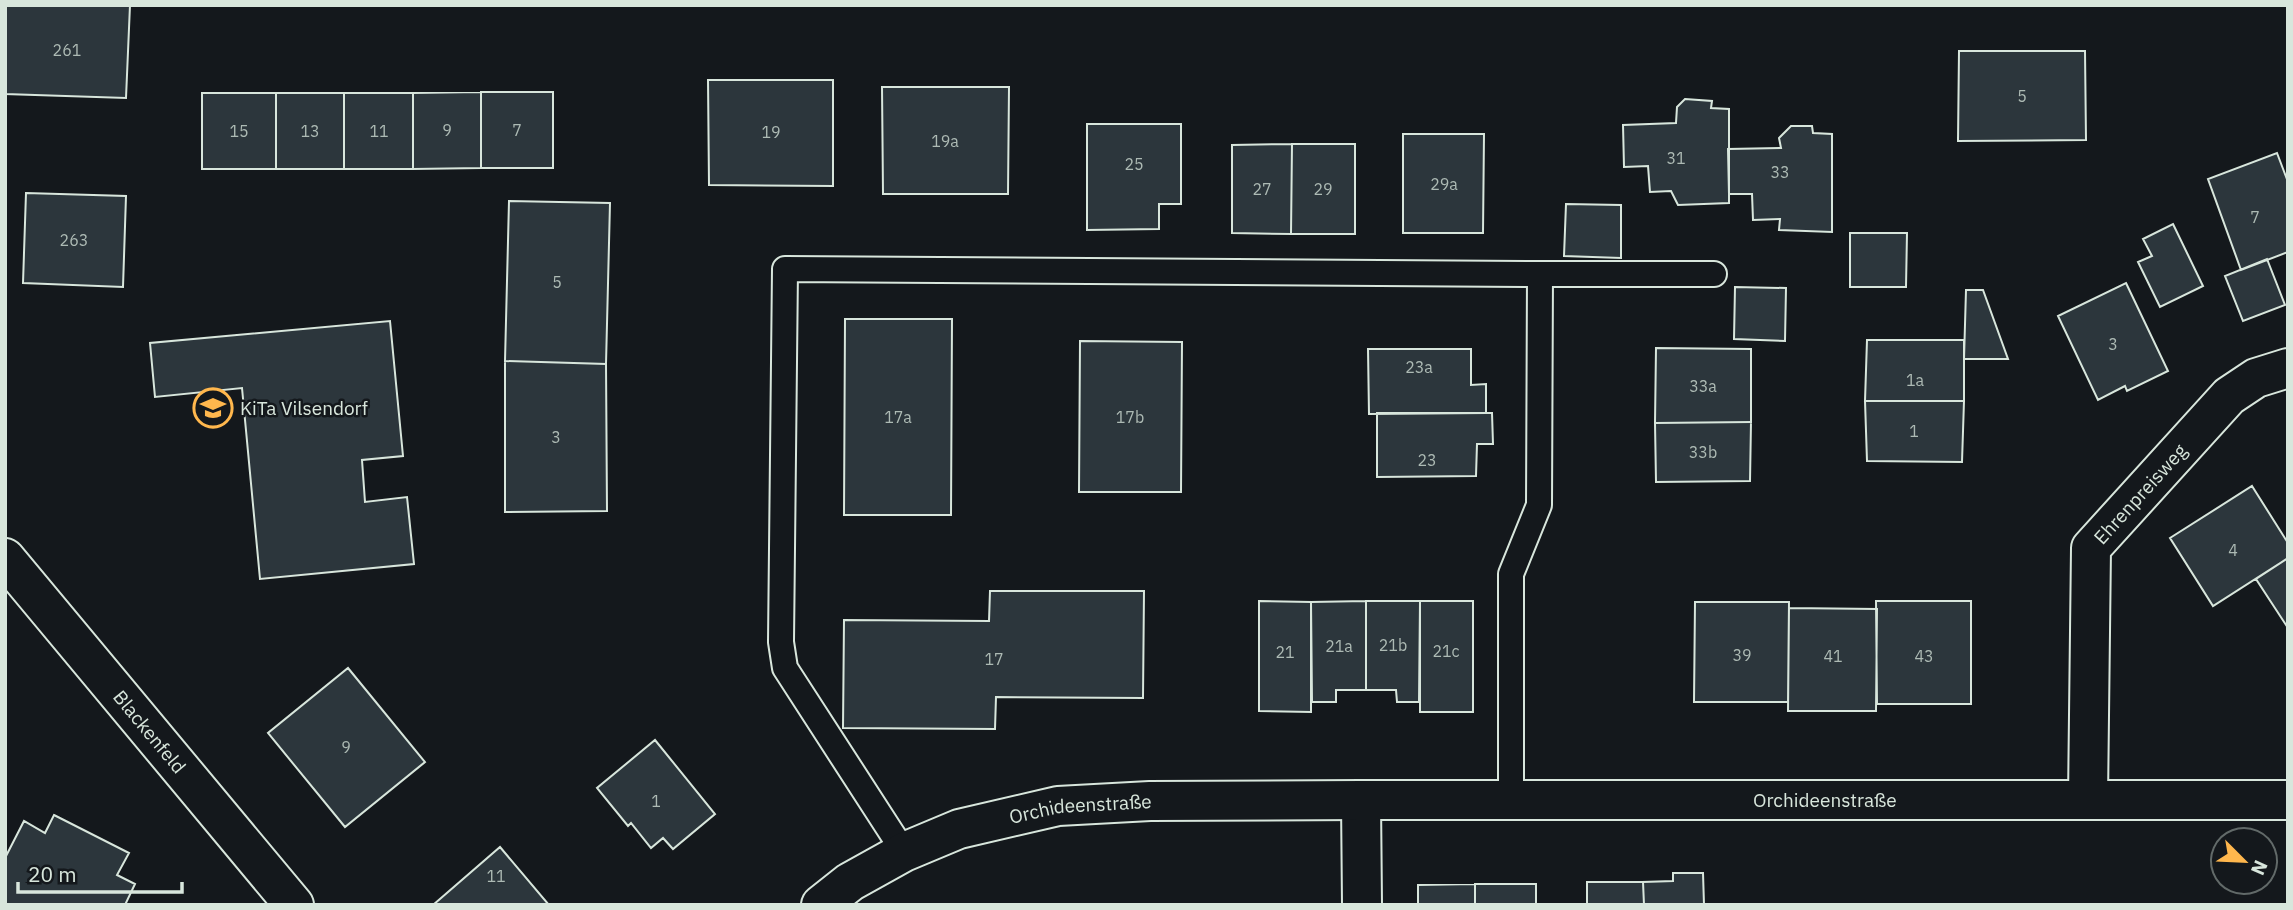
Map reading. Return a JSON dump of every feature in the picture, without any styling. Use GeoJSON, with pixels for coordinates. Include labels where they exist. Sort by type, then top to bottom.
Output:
{"type":"FeatureCollection","features":[{"type":"Feature","properties":{"kind":"street","name":"Ehrenpreisweg"},"geometry":{"type":"LineString","coordinates":[[2088,799],[2091,548],[2229,396],[2256,378],[2288,368]]}},
{"type":"Feature","properties":{"kind":"street","name":"Blackenfeld"},"geometry":{"type":"LineString","coordinates":[[5,558],[295,905]]}},
{"type":"Feature","properties":{"kind":"street"},"geometry":{"type":"LineString","coordinates":[[1361,800],[1362,905]]}},
{"type":"Feature","properties":{"kind":"street","name":"Orchideenstraße"},"geometry":{"type":"LineString","coordinates":[[821,905],[850,881],[904,852],[959,829],[1058,806],[1150,801],[2288,800]]}},
{"type":"Feature","properties":{"kind":"lane"},"geometry":{"type":"LineString","coordinates":[[904,852],[785,668],[781,642],[785,270],[1714,274]]}},
{"type":"Feature","properties":{"kind":"lane"},"geometry":{"type":"LineString","coordinates":[[1511,800],[1511,574],[1539,505],[1541,274]]}},
{"type":"Feature","properties":{"kind":"building"},"geometry":{"type":"Polygon","coordinates":[[[5,5],[130,5],[126,98],[5,94],[5,5]]]}},
{"type":"Feature","properties":{"kind":"building"},"geometry":{"type":"Polygon","coordinates":[[[1959,51],[2085,51],[2086,140],[1958,141],[1959,51]]]}},
{"type":"Feature","properties":{"kind":"building"},"geometry":{"type":"Polygon","coordinates":[[[708,80],[833,80],[833,186],[709,185],[708,80]]]}},
{"type":"Feature","properties":{"kind":"building"},"geometry":{"type":"Polygon","coordinates":[[[882,87],[1009,87],[1008,194],[883,194],[882,87]]]}},
{"type":"Feature","properties":{"kind":"building"},"geometry":{"type":"Polygon","coordinates":[[[481,92],[553,92],[553,168],[481,168],[481,92]]]}},
{"type":"Feature","properties":{"kind":"building"},"geometry":{"type":"Polygon","coordinates":[[[481,92],[481,168],[413,169],[413,93],[481,92]]]}},
{"type":"Feature","properties":{"kind":"building"},"geometry":{"type":"Polygon","coordinates":[[[202,93],[276,93],[276,169],[202,169],[202,93]]]}},
{"type":"Feature","properties":{"kind":"building"},"geometry":{"type":"Polygon","coordinates":[[[276,93],[344,93],[344,169],[276,169],[276,93]]]}},
{"type":"Feature","properties":{"kind":"building"},"geometry":{"type":"Polygon","coordinates":[[[344,93],[413,93],[413,169],[344,169],[344,93]]]}},
{"type":"Feature","properties":{"kind":"building"},"geometry":{"type":"Polygon","coordinates":[[[1685,99],[1712,101],[1711,108],[1729,109],[1729,203],[1678,205],[1671,191],[1650,192],[1648,166],[1624,167],[1623,125],[1676,123],[1677,107],[1685,99]]]}},
{"type":"Feature","properties":{"kind":"building"},"geometry":{"type":"Polygon","coordinates":[[[1087,124],[1181,124],[1181,204],[1159,204],[1159,229],[1087,230],[1087,124]]]}},
{"type":"Feature","properties":{"kind":"building"},"geometry":{"type":"Polygon","coordinates":[[[1791,126],[1812,126],[1813,133],[1832,134],[1832,232],[1779,230],[1780,219],[1753,220],[1752,194],[1729,194],[1728,149],[1781,148],[1779,138],[1791,126]]]}},
{"type":"Feature","properties":{"kind":"building"},"geometry":{"type":"Polygon","coordinates":[[[1403,134],[1484,134],[1483,233],[1403,233],[1403,134]]]}},
{"type":"Feature","properties":{"kind":"building"},"geometry":{"type":"Polygon","coordinates":[[[1292,144],[1355,144],[1355,234],[1291,234],[1292,144]]]}},
{"type":"Feature","properties":{"kind":"building"},"geometry":{"type":"Polygon","coordinates":[[[1292,144],[1291,234],[1232,233],[1232,145],[1292,144]]]}},
{"type":"Feature","properties":{"kind":"building"},"geometry":{"type":"Polygon","coordinates":[[[2277,153],[2288,182],[2288,252],[2241,270],[2208,179],[2277,153]]]}},
{"type":"Feature","properties":{"kind":"building"},"geometry":{"type":"Polygon","coordinates":[[[26,193],[126,196],[123,287],[23,283],[26,193]]]}},
{"type":"Feature","properties":{"kind":"building"},"geometry":{"type":"Polygon","coordinates":[[[509,201],[610,203],[606,364],[505,361],[509,201]]]}},
{"type":"Feature","properties":{"kind":"building"},"geometry":{"type":"Polygon","coordinates":[[[1566,204],[1621,205],[1621,258],[1564,256],[1566,204]]]}},
{"type":"Feature","properties":{"kind":"building"},"geometry":{"type":"Polygon","coordinates":[[[2173,224],[2203,286],[2160,307],[2138,262],[2152,256],[2143,239],[2173,224]]]}},
{"type":"Feature","properties":{"kind":"building"},"geometry":{"type":"Polygon","coordinates":[[[1850,233],[1907,233],[1906,287],[1850,287],[1850,233]]]}},
{"type":"Feature","properties":{"kind":"building"},"geometry":{"type":"Polygon","coordinates":[[[2267,259],[2285,305],[2243,321],[2225,276],[2267,259]]]}},
{"type":"Feature","properties":{"kind":"building"},"geometry":{"type":"Polygon","coordinates":[[[2126,283],[2168,371],[2127,391],[2125,386],[2098,400],[2058,316],[2126,283]]]}},
{"type":"Feature","properties":{"kind":"building"},"geometry":{"type":"Polygon","coordinates":[[[1735,287],[1786,288],[1785,341],[1734,339],[1735,287]]]}},
{"type":"Feature","properties":{"kind":"building"},"geometry":{"type":"Polygon","coordinates":[[[1966,290],[1983,290],[2008,359],[1964,359],[1966,290]]]}},
{"type":"Feature","properties":{"kind":"building"},"geometry":{"type":"Polygon","coordinates":[[[845,319],[952,319],[951,515],[844,515],[845,319]]]}},
{"type":"Feature","properties":{"kind":"building"},"geometry":{"type":"Polygon","coordinates":[[[390,321],[403,456],[362,460],[365,502],[407,497],[414,564],[260,579],[242,388],[155,397],[150,343],[390,321]]]}},
{"type":"Feature","properties":{"kind":"building"},"geometry":{"type":"Polygon","coordinates":[[[1867,340],[1964,340],[1964,401],[1865,401],[1867,340]]]}},
{"type":"Feature","properties":{"kind":"building"},"geometry":{"type":"Polygon","coordinates":[[[1080,341],[1182,342],[1181,492],[1079,492],[1080,341]]]}},
{"type":"Feature","properties":{"kind":"building"},"geometry":{"type":"Polygon","coordinates":[[[1656,348],[1751,349],[1751,422],[1655,423],[1656,348]]]}},
{"type":"Feature","properties":{"kind":"building"},"geometry":{"type":"Polygon","coordinates":[[[1368,349],[1471,349],[1471,385],[1486,384],[1486,413],[1369,414],[1368,349]]]}},
{"type":"Feature","properties":{"kind":"building"},"geometry":{"type":"Polygon","coordinates":[[[505,361],[606,364],[607,511],[505,512],[505,361]]]}},
{"type":"Feature","properties":{"kind":"building"},"geometry":{"type":"Polygon","coordinates":[[[1865,401],[1964,401],[1962,462],[1867,461],[1865,401]]]}},
{"type":"Feature","properties":{"kind":"building"},"geometry":{"type":"Polygon","coordinates":[[[1377,413],[1492,413],[1493,444],[1477,444],[1476,476],[1377,477],[1377,413]]]}},
{"type":"Feature","properties":{"kind":"building"},"geometry":{"type":"Polygon","coordinates":[[[1751,422],[1750,481],[1656,482],[1655,423],[1751,422]]]}},
{"type":"Feature","properties":{"kind":"building"},"geometry":{"type":"Polygon","coordinates":[[[2252,486],[2288,543],[2288,558],[2213,606],[2170,538],[2252,486]]]}},
{"type":"Feature","properties":{"kind":"building"},"geometry":{"type":"Polygon","coordinates":[[[2288,558],[2288,628],[2256,579],[2288,558]]]}},
{"type":"Feature","properties":{"kind":"building"},"geometry":{"type":"Polygon","coordinates":[[[990,591],[1144,591],[1143,698],[996,697],[995,729],[843,728],[844,620],[989,621],[990,591]]]}},
{"type":"Feature","properties":{"kind":"building"},"geometry":{"type":"Polygon","coordinates":[[[1259,601],[1311,602],[1311,712],[1259,711],[1259,601]]]}},
{"type":"Feature","properties":{"kind":"building"},"geometry":{"type":"Polygon","coordinates":[[[1366,601],[1366,690],[1336,690],[1336,702],[1312,702],[1311,602],[1366,601]]]}},
{"type":"Feature","properties":{"kind":"building"},"geometry":{"type":"Polygon","coordinates":[[[1366,601],[1420,601],[1419,702],[1397,702],[1396,690],[1366,690],[1366,601]]]}},
{"type":"Feature","properties":{"kind":"building"},"geometry":{"type":"Polygon","coordinates":[[[1420,601],[1473,601],[1473,712],[1420,712],[1420,601]]]}},
{"type":"Feature","properties":{"kind":"building"},"geometry":{"type":"Polygon","coordinates":[[[1876,601],[1971,601],[1971,704],[1877,704],[1876,601]]]}},
{"type":"Feature","properties":{"kind":"building"},"geometry":{"type":"Polygon","coordinates":[[[1695,602],[1789,602],[1788,702],[1694,702],[1695,602]]]}},
{"type":"Feature","properties":{"kind":"building"},"geometry":{"type":"Polygon","coordinates":[[[1789,608],[1877,609],[1876,711],[1788,711],[1789,608]]]}},
{"type":"Feature","properties":{"kind":"building"},"geometry":{"type":"Polygon","coordinates":[[[348,668],[425,762],[345,827],[268,733],[348,668]]]}},
{"type":"Feature","properties":{"kind":"building"},"geometry":{"type":"Polygon","coordinates":[[[655,740],[715,814],[673,849],[663,838],[651,848],[631,823],[628,826],[597,788],[655,740]]]}},
{"type":"Feature","properties":{"kind":"building"},"geometry":{"type":"Polygon","coordinates":[[[54,815],[129,853],[117,875],[135,884],[125,905],[5,905],[5,858],[24,821],[45,833],[54,815]]]}},
{"type":"Feature","properties":{"kind":"building"},"geometry":{"type":"Polygon","coordinates":[[[500,847],[549,905],[433,905],[500,847]]]}},
{"type":"Feature","properties":{"kind":"building"},"geometry":{"type":"Polygon","coordinates":[[[1673,873],[1703,873],[1704,905],[1644,905],[1643,882],[1673,881],[1673,873]]]}},
{"type":"Feature","properties":{"kind":"building"},"geometry":{"type":"Polygon","coordinates":[[[1587,882],[1643,882],[1644,905],[1587,905],[1587,882]]]}},
{"type":"Feature","properties":{"kind":"building"},"geometry":{"type":"Polygon","coordinates":[[[1475,884],[1536,884],[1536,905],[1475,905],[1475,884]]]}},
{"type":"Feature","properties":{"kind":"building"},"geometry":{"type":"Polygon","coordinates":[[[1475,884],[1475,905],[1418,905],[1418,885],[1475,884]]]}},
{"type":"Feature","properties":{"kind":"place","name":"KiTa Vilsendorf"},"geometry":{"type":"Point","coordinates":[213,408]}}]}
